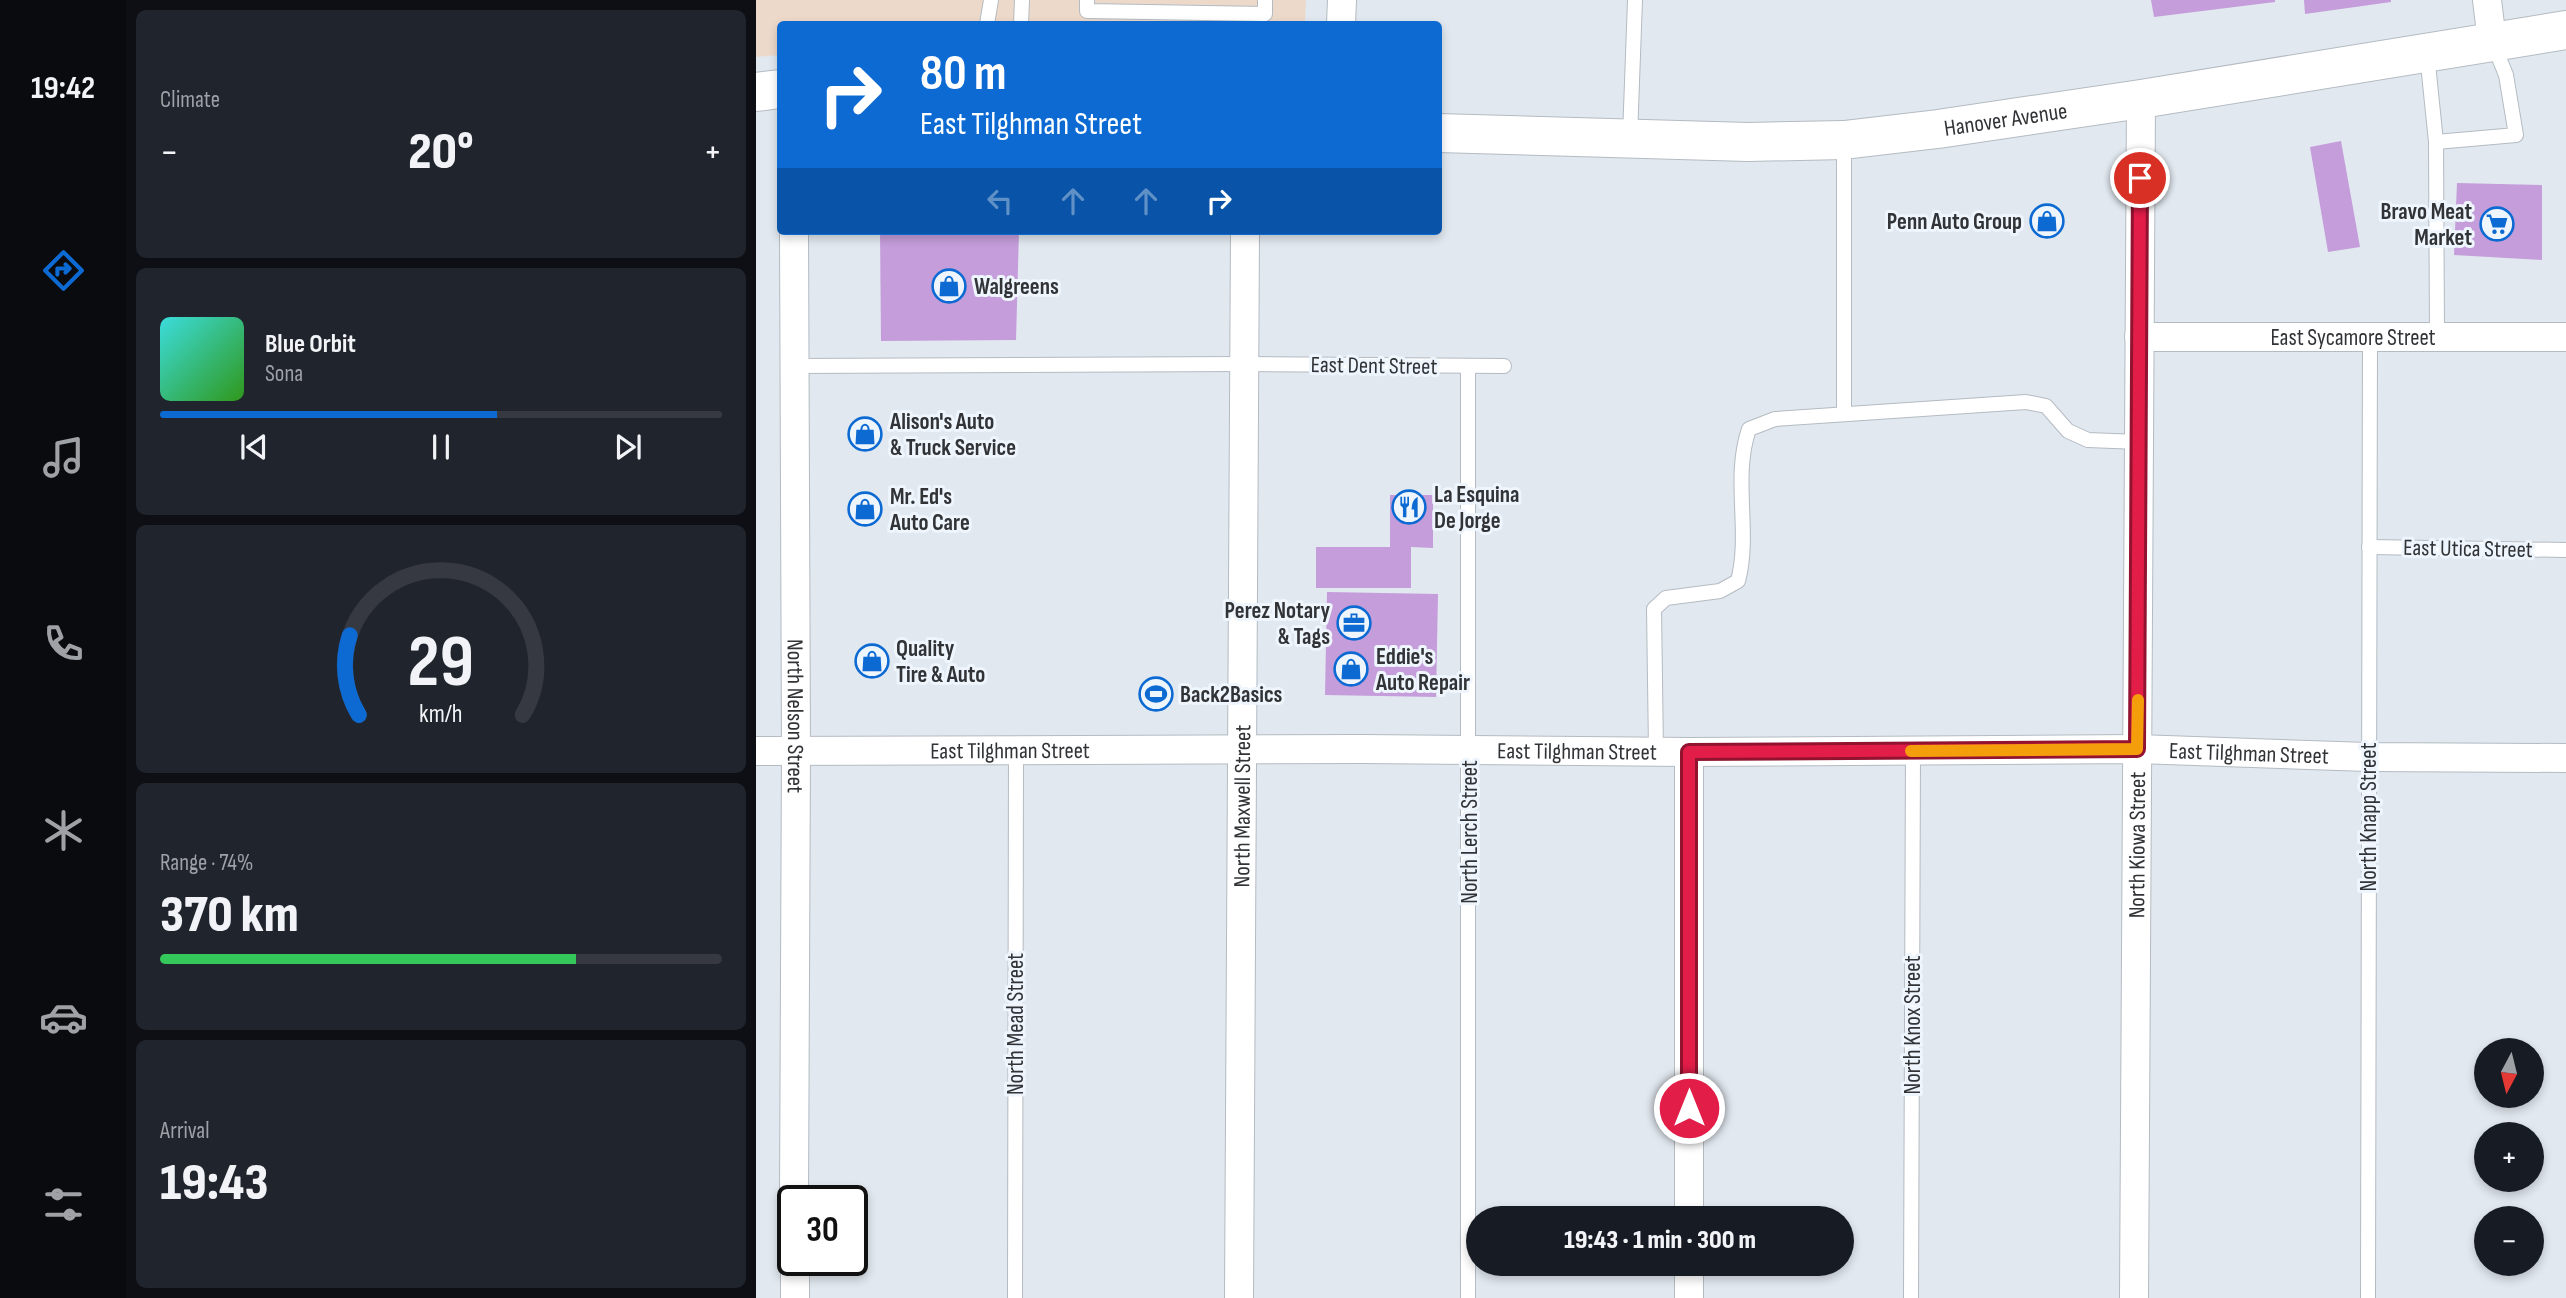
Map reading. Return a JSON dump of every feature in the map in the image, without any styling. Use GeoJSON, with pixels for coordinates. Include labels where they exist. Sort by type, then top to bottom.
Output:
{"type":"FeatureCollection","features":[{"type":"Feature","properties":{"kind":"main road","name":"Hanover Avenue"},"geometry":{"type":"LineString","coordinates":[[1442,133],[1748,142],[1844,140],[1938,130],[2566,30]]}},
{"type":"Feature","properties":{"kind":"main road"},"geometry":{"type":"LineString","coordinates":[[756,92],[777,89]]}},
{"type":"Feature","properties":{"kind":"street"},"geometry":{"type":"LineString","coordinates":[[1341,21],[1342,0]]}},
{"type":"Feature","properties":{"kind":"street"},"geometry":{"type":"LineString","coordinates":[[2487,0],[2492,41]]}},
{"type":"Feature","properties":{"kind":"street","name":"North Kiowa Street"},"geometry":{"type":"LineString","coordinates":[[2134,1298],[2140,99]]}},
{"type":"Feature","properties":{"kind":"street","name":"North Nelson Street"},"geometry":{"type":"LineString","coordinates":[[794,235],[794,1185]]}},
{"type":"Feature","properties":{"kind":"street","name":"North Maxwell Street"},"geometry":{"type":"LineString","coordinates":[[1239,1298],[1245,235]]}},
{"type":"Feature","properties":{"kind":"street","name":"East Sycamore Street"},"geometry":{"type":"LineString","coordinates":[[2139,337],[2566,337]]}},
{"type":"Feature","properties":{"kind":"street","name":"East Tilghman Street"},"geometry":{"type":"LineString","coordinates":[[756,751],[1689,752],[2137,749],[2368,757],[2566,758]]}},
{"type":"Feature","properties":{"kind":"street"},"geometry":{"type":"LineString","coordinates":[[1689,752],[1689,1206]]}},
{"type":"Feature","properties":{"kind":"street"},"geometry":{"type":"LineString","coordinates":[[795,1276],[795,1298]]}},
{"type":"Feature","properties":{"kind":"street"},"geometry":{"type":"LineString","coordinates":[[1689,1276],[1689,1298]]}},
{"type":"Feature","properties":{"kind":"lane"},"geometry":{"type":"LineString","coordinates":[[988,21],[991,0]]}},
{"type":"Feature","properties":{"kind":"lane"},"geometry":{"type":"LineString","coordinates":[[1020,21],[1022,0]]}},
{"type":"Feature","properties":{"kind":"lane"},"geometry":{"type":"LineString","coordinates":[[1087,0],[1087,10],[1265,14],[1265,0]]}},
{"type":"Feature","properties":{"kind":"lane"},"geometry":{"type":"LineString","coordinates":[[1630,139],[1635,0]]}},
{"type":"Feature","properties":{"kind":"lane"},"geometry":{"type":"LineString","coordinates":[[2436,142],[2516,135],[2505,75],[2492,41]]}},
{"type":"Feature","properties":{"kind":"lane"},"geometry":{"type":"LineString","coordinates":[[2427,54],[2436,142],[2437,337]]}},
{"type":"Feature","properties":{"kind":"lane"},"geometry":{"type":"LineString","coordinates":[[1844,140],[1844,414]]}},
{"type":"Feature","properties":{"kind":"lane","name":"North Knapp Street"},"geometry":{"type":"LineString","coordinates":[[2368,1298],[2370,337]]}},
{"type":"Feature","properties":{"kind":"lane","name":"East Dent Street"},"geometry":{"type":"LineString","coordinates":[[795,366],[1504,366]]}},
{"type":"Feature","properties":{"kind":"lane","name":"North Lerch Street"},"geometry":{"type":"LineString","coordinates":[[1468,366],[1468,1298]]}},
{"type":"Feature","properties":{"kind":"lane"},"geometry":{"type":"LineString","coordinates":[[1656,751],[1654,609],[1666,598],[1720,591],[1738,581],[1744,560],[1741,490],[1743,445],[1749,429],[1775,419],[2026,402],[2046,406],[2068,432],[2088,440],[2139,442]]}},
{"type":"Feature","properties":{"kind":"lane","name":"East Utica Street"},"geometry":{"type":"LineString","coordinates":[[2369,547],[2566,550]]}},
{"type":"Feature","properties":{"kind":"lane","name":"North Mead Street"},"geometry":{"type":"LineString","coordinates":[[1015,1298],[1016,751]]}},
{"type":"Feature","properties":{"kind":"lane","name":"North Knox Street"},"geometry":{"type":"LineString","coordinates":[[1911,1298],[1913,751]]}},
{"type":"Feature","properties":{"kind":"shaded area"},"geometry":{"type":"Polygon","coordinates":[[[756,0],[1306,0],[1305,21],[777,21],[777,55],[756,57],[756,0]]]}},
{"type":"Feature","properties":{"kind":"building"},"geometry":{"type":"Polygon","coordinates":[[[2151,0],[2275,0],[2275,2],[2154,17],[2151,0]]]}},
{"type":"Feature","properties":{"kind":"building"},"geometry":{"type":"Polygon","coordinates":[[[2304,0],[2391,0],[2391,2],[2305,14],[2304,0]]]}},
{"type":"Feature","properties":{"kind":"building"},"geometry":{"type":"Polygon","coordinates":[[[2341,141],[2360,247],[2328,252],[2310,147],[2341,141]]]}},
{"type":"Feature","properties":{"kind":"building"},"geometry":{"type":"Polygon","coordinates":[[[2457,183],[2542,185],[2542,260],[2454,255],[2457,183]]]}},
{"type":"Feature","properties":{"kind":"building","name":"Walgreens"},"geometry":{"type":"Polygon","coordinates":[[[880,235],[1019,235],[1016,340],[881,341],[880,235]]]}},
{"type":"Feature","properties":{"kind":"building"},"geometry":{"type":"Polygon","coordinates":[[[1390,495],[1433,495],[1433,548],[1411,547],[1411,588],[1316,588],[1316,547],[1390,547],[1390,495]]]}},
{"type":"Feature","properties":{"kind":"building"},"geometry":{"type":"Polygon","coordinates":[[[1327,592],[1438,594],[1436,697],[1325,695],[1327,592]]]}},
{"type":"Feature","properties":{"kind":"slow traffic"},"geometry":{"type":"LineString","coordinates":[[1911,751],[2137,749],[2138,700]]}},
{"type":"Feature","properties":{"kind":"place","name":"Penn Auto Group"},"geometry":{"type":"Point","coordinates":[2047,221]}},
{"type":"Feature","properties":{"kind":"place","name":"Bravo Meat Market"},"geometry":{"type":"Point","coordinates":[2497,224]}},
{"type":"Feature","properties":{"kind":"place","name":"Walgreens"},"geometry":{"type":"Point","coordinates":[949,286]}},
{"type":"Feature","properties":{"kind":"place","name":"Alison's Auto & Truck Service"},"geometry":{"type":"Point","coordinates":[865,434]}},
{"type":"Feature","properties":{"kind":"place","name":"La Esquina De Jorge"},"geometry":{"type":"Point","coordinates":[1409,507]}},
{"type":"Feature","properties":{"kind":"place","name":"Mr. Ed's Auto Care"},"geometry":{"type":"Point","coordinates":[865,509]}},
{"type":"Feature","properties":{"kind":"place","name":"Perez Notary & Tags"},"geometry":{"type":"Point","coordinates":[1354,623]}},
{"type":"Feature","properties":{"kind":"place","name":"Quality Tire & Auto"},"geometry":{"type":"Point","coordinates":[872,661]}},
{"type":"Feature","properties":{"kind":"place","name":"Eddie's Auto Repair"},"geometry":{"type":"Point","coordinates":[1351,669]}},
{"type":"Feature","properties":{"kind":"place","name":"Back2Basics"},"geometry":{"type":"Point","coordinates":[1156,694]}},
{"type":"Feature","properties":{"kind":"route"},"geometry":{"type":"LineString","coordinates":[[1689,1108],[1689,752],[2137,749],[2140,178]]}}]}
